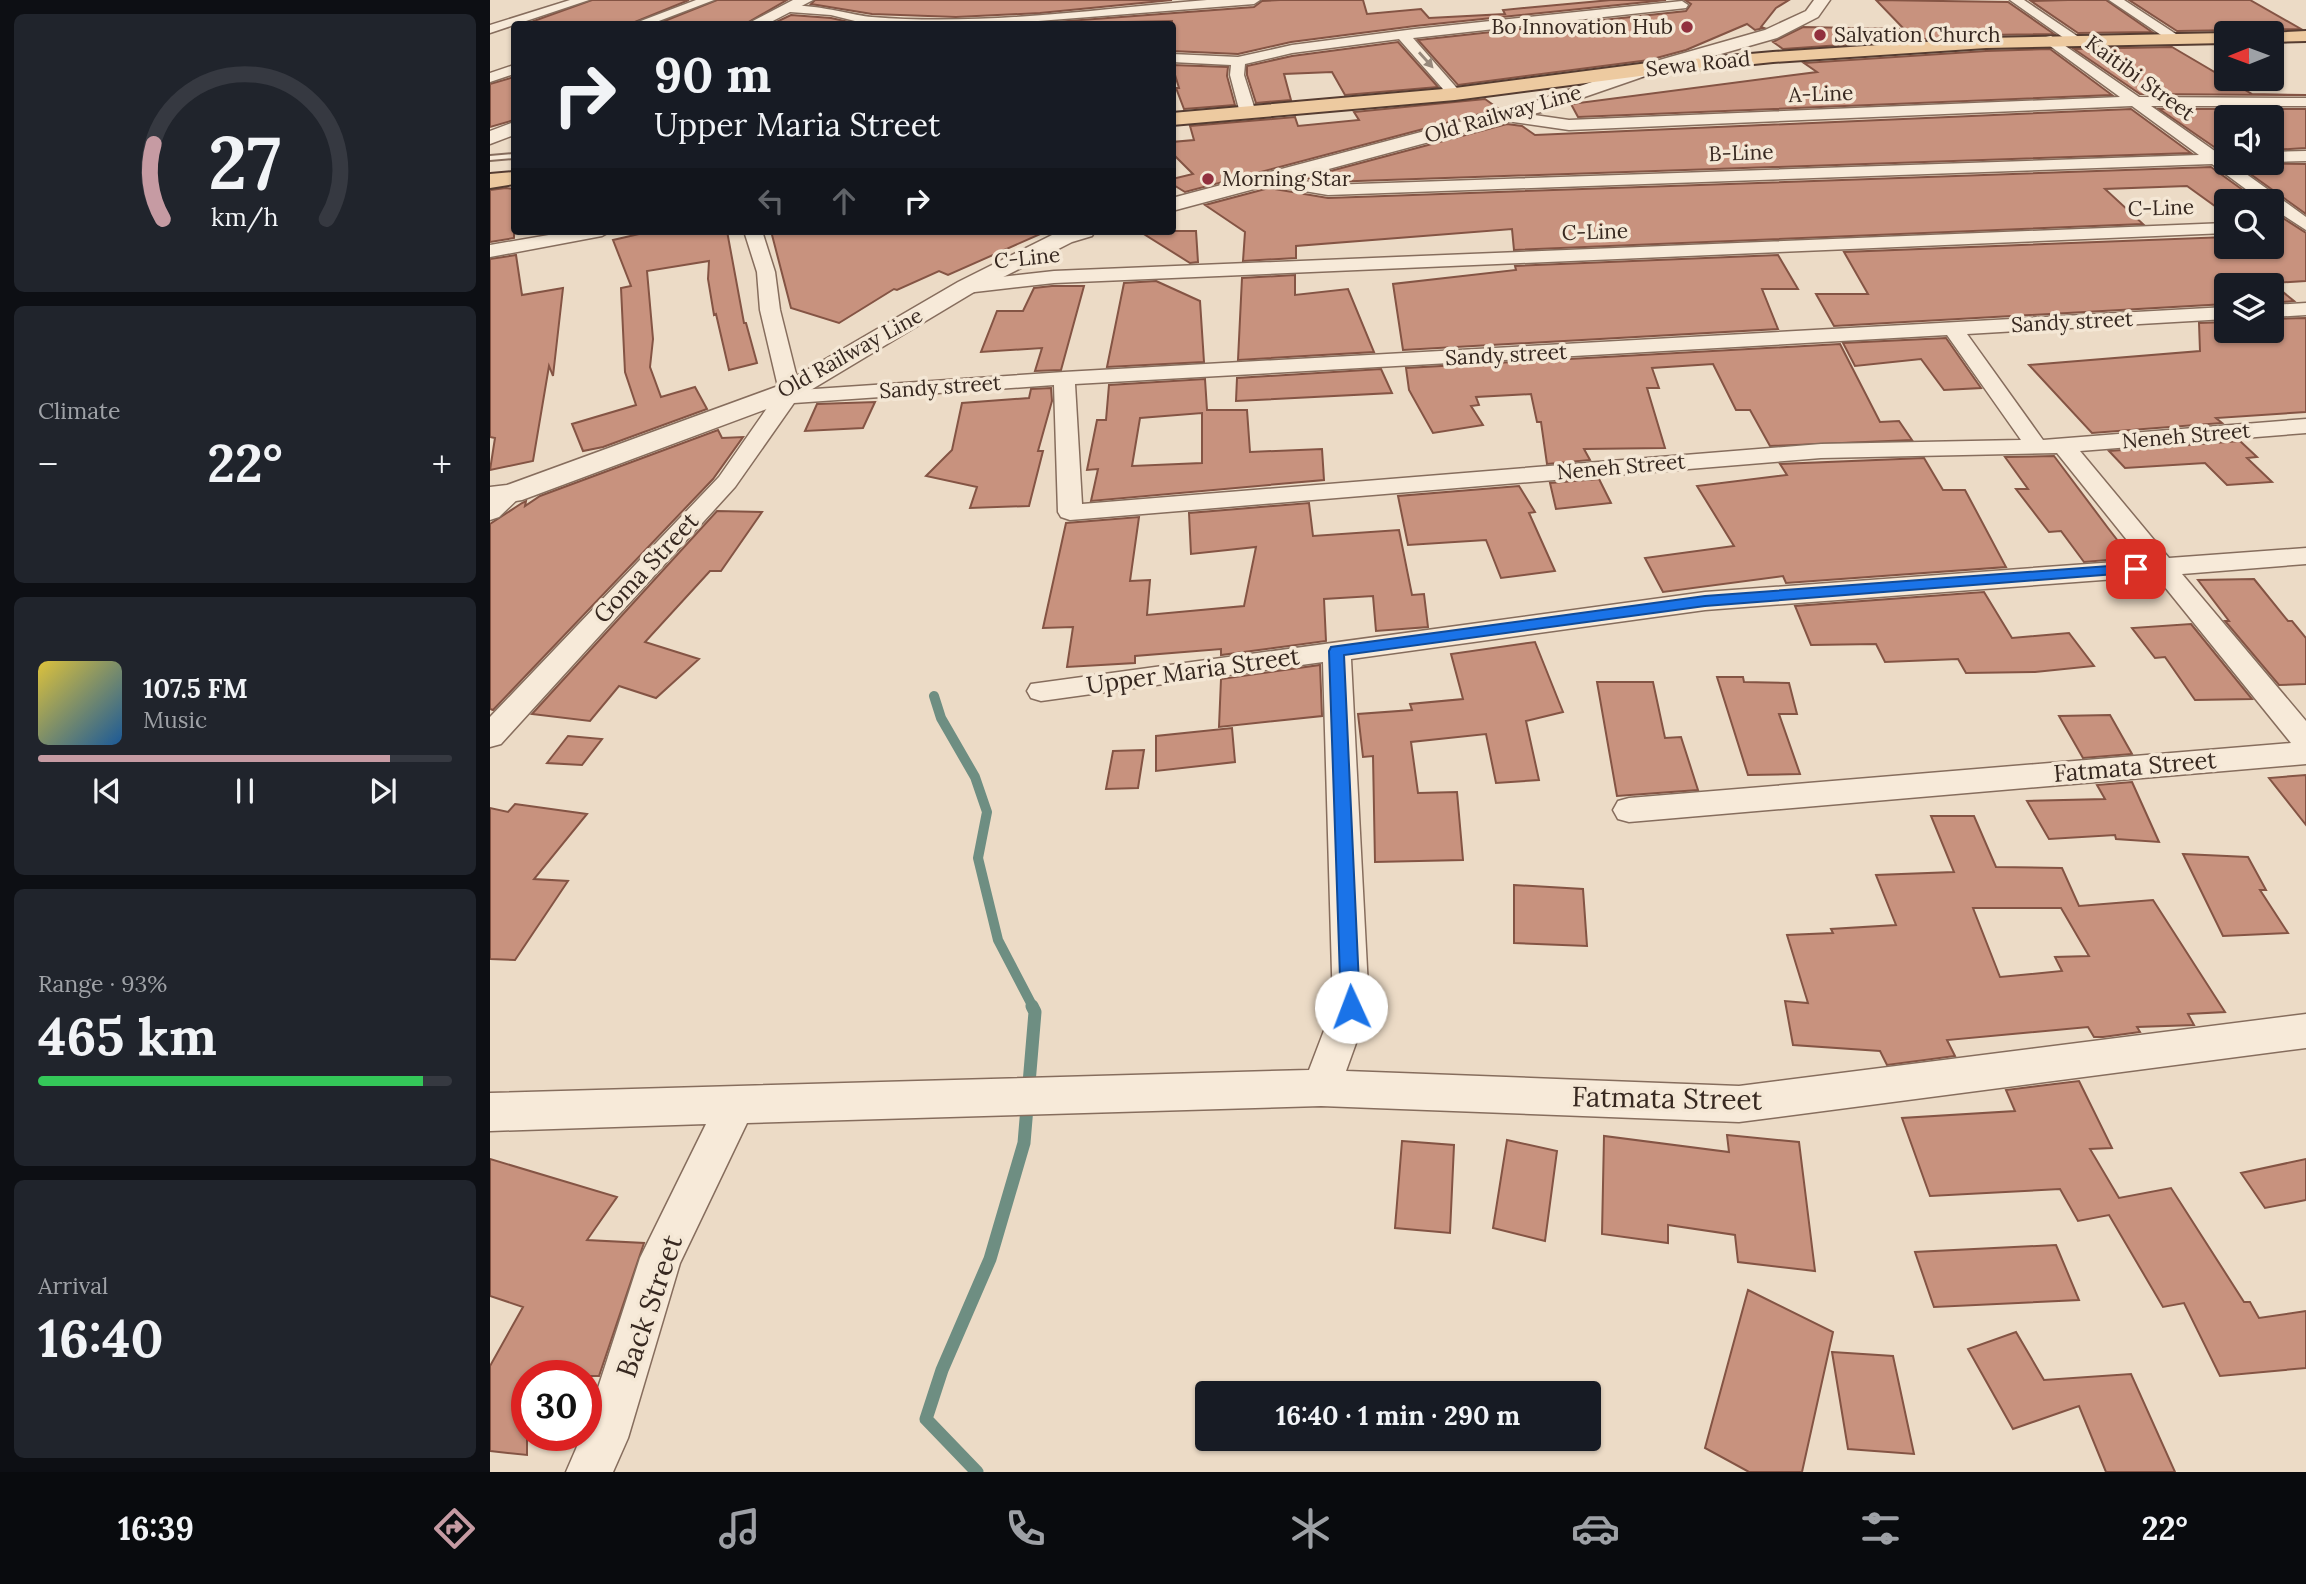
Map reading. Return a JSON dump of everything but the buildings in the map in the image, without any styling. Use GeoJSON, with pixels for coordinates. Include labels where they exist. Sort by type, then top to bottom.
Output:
{"type":"FeatureCollection","features":[{"type":"Feature","properties":{"kind":"main road"},"geometry":{"type":"LineString","coordinates":[[2284,37],[2306,37]]}},
{"type":"Feature","properties":{"kind":"main road","name":"Sewa Road"},"geometry":{"type":"LineString","coordinates":[[1176,119],[1455,93],[1648,69],[1913,47],[2051,40],[2214,38]]}},
{"type":"Feature","properties":{"kind":"main road"},"geometry":{"type":"LineString","coordinates":[[490,181],[511,178]]}},
{"type":"Feature","properties":{"kind":"street"},"geometry":{"type":"LineString","coordinates":[[516,21],[583,0]]}},
{"type":"Feature","properties":{"kind":"street"},"geometry":{"type":"LineString","coordinates":[[648,21],[708,0]]}},
{"type":"Feature","properties":{"kind":"street"},"geometry":{"type":"LineString","coordinates":[[1042,21],[1254,0]]}},
{"type":"Feature","properties":{"kind":"street","name":"Old Railway Line"},"geometry":{"type":"LineString","coordinates":[[1176,204],[1506,116],[1648,69],[1771,34],[1812,13],[1822,0]]}},
{"type":"Feature","properties":{"kind":"street"},"geometry":{"type":"LineString","coordinates":[[2016,0],[2076,40]]}},
{"type":"Feature","properties":{"kind":"street"},"geometry":{"type":"LineString","coordinates":[[2115,0],[2175,38]]}},
{"type":"Feature","properties":{"kind":"street"},"geometry":{"type":"LineString","coordinates":[[761,21],[797,4],[861,21]]}},
{"type":"Feature","properties":{"kind":"street"},"geometry":{"type":"LineString","coordinates":[[1176,58],[1238,61],[1292,49],[1415,33],[1682,5]]}},
{"type":"Feature","properties":{"kind":"street"},"geometry":{"type":"LineString","coordinates":[[490,29],[511,22]]}},
{"type":"Feature","properties":{"kind":"street"},"geometry":{"type":"LineString","coordinates":[[1415,33],[1404,36],[1455,93]]}},
{"type":"Feature","properties":{"kind":"street","name":"Kaitibi Street"},"geometry":{"type":"LineString","coordinates":[[2051,40],[2214,154]]}},
{"type":"Feature","properties":{"kind":"street"},"geometry":{"type":"LineString","coordinates":[[1238,61],[1237,75],[1248,113]]}},
{"type":"Feature","properties":{"kind":"street"},"geometry":{"type":"LineString","coordinates":[[490,78],[511,70]]}},
{"type":"Feature","properties":{"kind":"street"},"geometry":{"type":"LineString","coordinates":[[2137,101],[2306,102]]}},
{"type":"Feature","properties":{"kind":"street","name":"A-Line"},"geometry":{"type":"LineString","coordinates":[[1506,116],[1569,125],[2137,101]]}},
{"type":"Feature","properties":{"kind":"street"},"geometry":{"type":"LineString","coordinates":[[490,138],[511,129]]}},
{"type":"Feature","properties":{"kind":"street"},"geometry":{"type":"LineString","coordinates":[[2284,157],[2306,156]]}},
{"type":"Feature","properties":{"kind":"street","name":"B-Line"},"geometry":{"type":"LineString","coordinates":[[1268,180],[1328,190],[2214,159]]}},
{"type":"Feature","properties":{"kind":"street","name":"Kaitibi Street"},"geometry":{"type":"LineString","coordinates":[[2242,175],[2306,225]]}},
{"type":"Feature","properties":{"kind":"street"},"geometry":{"type":"LineString","coordinates":[[2284,226],[2306,225]]}},
{"type":"Feature","properties":{"kind":"street","name":"C-Line"},"geometry":{"type":"LineString","coordinates":[[966,287],[1068,277],[2214,229]]}},
{"type":"Feature","properties":{"kind":"street"},"geometry":{"type":"LineString","coordinates":[[490,251],[580,235]]}},
{"type":"Feature","properties":{"kind":"street"},"geometry":{"type":"LineString","coordinates":[[754,235],[766,272],[770,310],[788,394]]}},
{"type":"Feature","properties":{"kind":"street","name":"Old Railway Line"},"geometry":{"type":"LineString","coordinates":[[500,495],[788,394],[966,287],[1071,235]]}},
{"type":"Feature","properties":{"kind":"street"},"geometry":{"type":"LineString","coordinates":[[2284,310],[2306,309]]}},
{"type":"Feature","properties":{"kind":"street","name":"Sandy street"},"geometry":{"type":"LineString","coordinates":[[788,394],[2214,314]]}},
{"type":"Feature","properties":{"kind":"street"},"geometry":{"type":"LineString","coordinates":[[1953,329],[2050,446],[2164,567],[2306,741]]}},
{"type":"Feature","properties":{"kind":"street","name":"Neneh Street"},"geometry":{"type":"LineString","coordinates":[[1064,378],[1070,512],[1821,451],[2050,446],[2306,426]]}},
{"type":"Feature","properties":{"kind":"street","name":"Goma Street"},"geometry":{"type":"LineString","coordinates":[[490,736],[727,482],[788,394]]}},
{"type":"Feature","properties":{"kind":"street"},"geometry":{"type":"LineString","coordinates":[[490,512],[500,495]]}},
{"type":"Feature","properties":{"kind":"street","name":"Upper Maria Street"},"geometry":{"type":"LineString","coordinates":[[1041,691],[1705,601],[2306,556]]}},
{"type":"Feature","properties":{"kind":"street"},"geometry":{"type":"LineString","coordinates":[[1321,1088],[1351,1007],[1337,651]]}},
{"type":"Feature","properties":{"kind":"street","name":"Fatmata Street"},"geometry":{"type":"LineString","coordinates":[[1629,810],[2306,753]]}},
{"type":"Feature","properties":{"kind":"street","name":"Fatmata Street"},"geometry":{"type":"LineString","coordinates":[[490,1112],[1066,1093],[1321,1088],[1739,1104],[2306,1031]]}},
{"type":"Feature","properties":{"kind":"street","name":"Back Street"},"geometry":{"type":"LineString","coordinates":[[589,1472],[605,1438],[661,1258],[735,1105]]}},
{"type":"Feature","properties":{"kind":"lane"},"geometry":{"type":"LineString","coordinates":[[490,158],[511,156]]}},
{"type":"Feature","properties":{"kind":"waterway"},"geometry":{"type":"LineString","coordinates":[[934,696],[941,718],[975,777],[987,812],[978,858],[998,940],[1033,1007]]}},
{"type":"Feature","properties":{"kind":"waterway"},"geometry":{"type":"LineString","coordinates":[[977,1472],[926,1419],[942,1370],[990,1259],[1024,1143],[1035,1012],[1032,1006]]}},
{"type":"Feature","properties":{"kind":"place","name":"Bo Innovation Hub"},"geometry":{"type":"Point","coordinates":[1687,27]}},
{"type":"Feature","properties":{"kind":"place","name":"Salvation Church"},"geometry":{"type":"Point","coordinates":[1820,35]}},
{"type":"Feature","properties":{"kind":"place","name":"Morning Star"},"geometry":{"type":"Point","coordinates":[1208,179]}},
{"type":"Feature","properties":{"kind":"route"},"geometry":{"type":"LineString","coordinates":[[1351,1007],[1337,651],[1705,601],[2136,569]]}}]}
